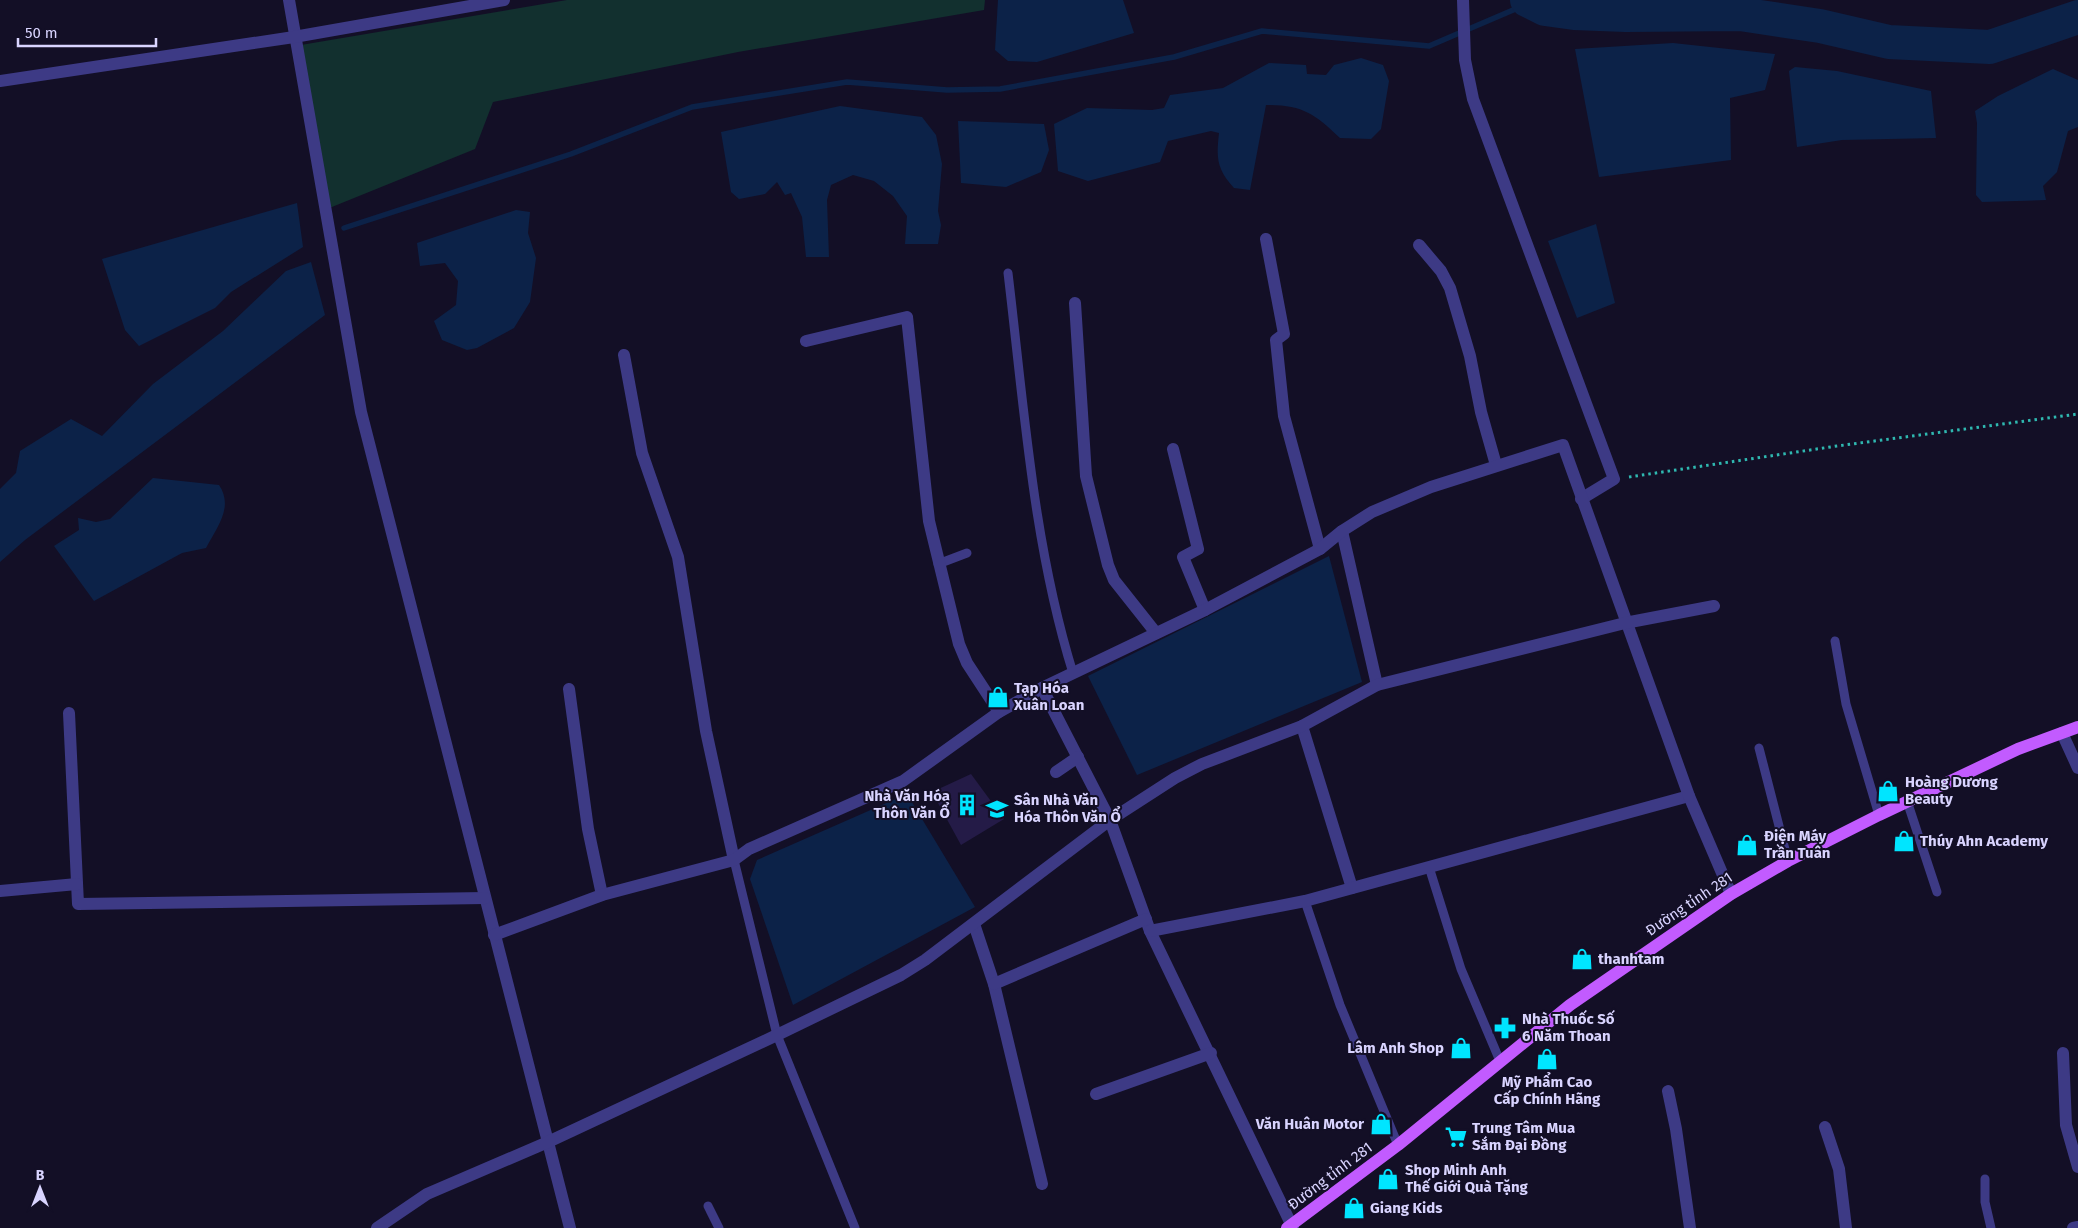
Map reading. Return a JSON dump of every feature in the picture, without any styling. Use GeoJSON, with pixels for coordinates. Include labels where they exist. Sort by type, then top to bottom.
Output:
{"type":"FeatureCollection","features":[{"type":"Feature","properties":{"kind":"main road","name":"Đường tỉnh 281"},"geometry":{"type":"LineString","coordinates":[[1290,1227],[1398,1145],[1570,1005],[1731,894],[1788,861],[1879,814],[2018,749],[2078,727]]}},
{"type":"Feature","properties":{"kind":"street"},"geometry":{"type":"LineString","coordinates":[[289,0],[361,412],[570,1228]]}},
{"type":"Feature","properties":{"kind":"street"},"geometry":{"type":"LineString","coordinates":[[0,81],[294,37],[504,0]]}},
{"type":"Feature","properties":{"kind":"street"},"geometry":{"type":"LineString","coordinates":[[1464,0],[1466,60],[1473,99],[1614,480],[1582,499]]}},
{"type":"Feature","properties":{"kind":"street"},"geometry":{"type":"LineString","coordinates":[[1266,239],[1284,334],[1276,340],[1281,400],[1320,549]]}},
{"type":"Feature","properties":{"kind":"street"},"geometry":{"type":"LineString","coordinates":[[1419,245],[1440,271],[1450,288],[1470,356],[1481,412],[1496,464]]}},
{"type":"Feature","properties":{"kind":"street"},"geometry":{"type":"LineString","coordinates":[[1075,303],[1083,454],[1088,485],[1108,565],[1114,580],[1156,633]]}},
{"type":"Feature","properties":{"kind":"street"},"geometry":{"type":"LineString","coordinates":[[806,341],[907,317],[929,521],[938,564],[959,644],[968,663],[999,712]]}},
{"type":"Feature","properties":{"kind":"street"},"geometry":{"type":"LineString","coordinates":[[624,355],[642,453],[678,557],[706,731],[734,860]]}},
{"type":"Feature","properties":{"kind":"street"},"geometry":{"type":"LineString","coordinates":[[494,935],[602,895],[734,860],[749,849],[903,781],[999,712],[1042,688],[1205,610],[1320,549],[1342,530],[1372,512],[1431,486],[1496,464],[1562,445],[1689,796],[1731,894]]}},
{"type":"Feature","properties":{"kind":"street"},"geometry":{"type":"LineString","coordinates":[[1173,449],[1198,550],[1183,557],[1205,610]]}},
{"type":"Feature","properties":{"kind":"street"},"geometry":{"type":"LineString","coordinates":[[1342,530],[1377,685]]}},
{"type":"Feature","properties":{"kind":"street"},"geometry":{"type":"LineString","coordinates":[[376,1228],[427,1194],[548,1142],[901,975],[974,924],[1110,820],[1175,778],[1202,764],[1302,726],[1377,685],[1625,623],[1714,606]]}},
{"type":"Feature","properties":{"kind":"street"},"geometry":{"type":"LineString","coordinates":[[1042,688],[1110,820],[1148,925],[1211,1053],[1290,1227]]}},
{"type":"Feature","properties":{"kind":"street"},"geometry":{"type":"LineString","coordinates":[[569,689],[589,838],[602,895]]}},
{"type":"Feature","properties":{"kind":"street"},"geometry":{"type":"LineString","coordinates":[[69,713],[78,904],[485,898]]}},
{"type":"Feature","properties":{"kind":"street"},"geometry":{"type":"LineString","coordinates":[[1302,726],[1352,888]]}},
{"type":"Feature","properties":{"kind":"street"},"geometry":{"type":"LineString","coordinates":[[2062,733],[2078,768]]}},
{"type":"Feature","properties":{"kind":"street"},"geometry":{"type":"LineString","coordinates":[[1056,772],[1078,757]]}},
{"type":"Feature","properties":{"kind":"street"},"geometry":{"type":"LineString","coordinates":[[994,984],[1148,925],[1305,901],[1689,796]]}},
{"type":"Feature","properties":{"kind":"street"},"geometry":{"type":"LineString","coordinates":[[0,891],[77,884]]}},
{"type":"Feature","properties":{"kind":"street"},"geometry":{"type":"LineString","coordinates":[[974,924],[994,984],[1042,1184]]}},
{"type":"Feature","properties":{"kind":"street"},"geometry":{"type":"LineString","coordinates":[[1096,1094],[1211,1053]]}},
{"type":"Feature","properties":{"kind":"street"},"geometry":{"type":"LineString","coordinates":[[2063,1053],[2066,1125],[2078,1167]]}},
{"type":"Feature","properties":{"kind":"street"},"geometry":{"type":"LineString","coordinates":[[1668,1091],[1676,1129],[1690,1228]]}},
{"type":"Feature","properties":{"kind":"street"},"geometry":{"type":"LineString","coordinates":[[1825,1127],[1839,1169],[1846,1228]]}},
{"type":"Feature","properties":{"kind":"street"},"geometry":{"type":"LineString","coordinates":[[2073,1228],[2078,1227]]}},
{"type":"Feature","properties":{"kind":"lane"},"geometry":{"type":"LineString","coordinates":[[1008,272],[1037,508],[1057,620],[1073,673]]}},
{"type":"Feature","properties":{"kind":"lane"},"geometry":{"type":"LineString","coordinates":[[938,564],[968,553]]}},
{"type":"Feature","properties":{"kind":"lane"},"geometry":{"type":"LineString","coordinates":[[1835,641],[1846,704],[1879,814]]}},
{"type":"Feature","properties":{"kind":"lane"},"geometry":{"type":"LineString","coordinates":[[1759,748],[1788,861]]}},
{"type":"Feature","properties":{"kind":"lane"},"geometry":{"type":"LineString","coordinates":[[1907,801],[1937,892]]}},
{"type":"Feature","properties":{"kind":"lane"},"geometry":{"type":"LineString","coordinates":[[734,860],[777,1035],[854,1228]]}},
{"type":"Feature","properties":{"kind":"lane"},"geometry":{"type":"LineString","coordinates":[[1429,867],[1461,969],[1500,1061]]}},
{"type":"Feature","properties":{"kind":"lane"},"geometry":{"type":"LineString","coordinates":[[1305,901],[1340,1005],[1398,1145]]}},
{"type":"Feature","properties":{"kind":"lane"},"geometry":{"type":"LineString","coordinates":[[1985,1180],[1985,1202],[1991,1228]]}},
{"type":"Feature","properties":{"kind":"lane"},"geometry":{"type":"LineString","coordinates":[[708,1206],[718,1228]]}},
{"type":"Feature","properties":{"kind":"path"},"geometry":{"type":"LineString","coordinates":[[1614,480],[1837,446],[2078,414]]}},
{"type":"Feature","properties":{"kind":"green space"},"geometry":{"type":"Polygon","coordinates":[[[567,0],[985,0],[984,10],[738,52],[493,102],[475,149],[322,211],[295,46],[567,0]]]}},
{"type":"Feature","properties":{"kind":"water"},"geometry":{"type":"Polygon","coordinates":[[[998,0],[1123,0],[1134,33],[1037,62],[1008,61],[995,50],[998,0]]]}},
{"type":"Feature","properties":{"kind":"water"},"geometry":{"type":"Polygon","coordinates":[[[1673,43],[1775,54],[1765,90],[1730,98],[1731,160],[1599,177],[1575,49],[1673,43]]]}},
{"type":"Feature","properties":{"kind":"water"},"geometry":{"type":"Polygon","coordinates":[[[1361,58],[1383,65],[1389,81],[1381,129],[1371,139],[1340,138],[1323,122],[1307,112],[1278,105],[1266,105],[1250,190],[1234,188],[1224,175],[1218,157],[1219,133],[1211,131],[1168,141],[1160,162],[1088,181],[1058,171],[1054,124],[1087,108],[1152,110],[1164,108],[1170,95],[1223,88],[1269,63],[1306,65],[1307,74],[1326,75],[1334,65],[1361,58]]]}},
{"type":"Feature","properties":{"kind":"water"},"geometry":{"type":"Polygon","coordinates":[[[1795,67],[1837,71],[1931,91],[1936,138],[1842,140],[1797,147],[1789,71],[1795,67]]]}},
{"type":"Feature","properties":{"kind":"water"},"geometry":{"type":"Polygon","coordinates":[[[2053,69],[2078,80],[2078,127],[2068,131],[2057,172],[2043,186],[2046,200],[1982,202],[1976,195],[1977,123],[1975,111],[1998,96],[2053,69]]]}},
{"type":"Feature","properties":{"kind":"water"},"geometry":{"type":"Polygon","coordinates":[[[840,106],[922,117],[936,135],[942,164],[938,211],[941,225],[938,244],[905,244],[907,216],[893,196],[874,181],[853,175],[831,185],[827,200],[829,257],[806,257],[802,217],[791,193],[785,195],[777,182],[765,194],[739,199],[731,192],[721,132],[840,106]]]}},
{"type":"Feature","properties":{"kind":"water"},"geometry":{"type":"Polygon","coordinates":[[[958,121],[1044,124],[1049,150],[1041,172],[1006,187],[961,183],[958,121]]]}},
{"type":"Feature","properties":{"kind":"water"},"geometry":{"type":"Polygon","coordinates":[[[297,203],[303,247],[231,292],[215,308],[139,346],[125,330],[102,259],[297,203]]]}},
{"type":"Feature","properties":{"kind":"water"},"geometry":{"type":"Polygon","coordinates":[[[516,210],[530,212],[528,233],[536,258],[530,302],[514,328],[477,348],[467,350],[442,340],[434,321],[456,305],[458,281],[445,263],[420,266],[417,243],[516,210]]]}},
{"type":"Feature","properties":{"kind":"water"},"geometry":{"type":"Polygon","coordinates":[[[1596,224],[1615,303],[1577,318],[1548,241],[1596,224]]]}},
{"type":"Feature","properties":{"kind":"water"},"geometry":{"type":"Polygon","coordinates":[[[311,262],[325,315],[25,540],[0,562],[0,489],[16,473],[20,451],[71,419],[102,436],[153,384],[223,331],[286,271],[311,262]]]}},
{"type":"Feature","properties":{"kind":"water"},"geometry":{"type":"Polygon","coordinates":[[[153,478],[219,485],[225,501],[219,525],[206,548],[182,553],[94,601],[54,546],[79,530],[78,518],[96,522],[110,519],[153,478]]]}},
{"type":"Feature","properties":{"kind":"water"},"geometry":{"type":"Polygon","coordinates":[[[1329,556],[1362,682],[1137,775],[1088,676],[1329,556]]]}},
{"type":"Feature","properties":{"kind":"water"},"geometry":{"type":"Polygon","coordinates":[[[907,794],[975,907],[793,1005],[750,879],[757,860],[907,794]]]}},
{"type":"Feature","properties":{"kind":"building","name":"Nhà Văn Hóa Thôn Văn Ổ"},"geometry":{"type":"Polygon","coordinates":[[[971,774],[1004,819],[961,845],[932,792],[971,774]]]}},
{"type":"Feature","properties":{"kind":"waterway"},"geometry":{"type":"LineString","coordinates":[[1527,0],[1545,9],[1574,13],[1626,15],[1740,14],[1820,26],[1889,42],[1990,47],[2078,17]]}},
{"type":"Feature","properties":{"kind":"waterway"},"geometry":{"type":"LineString","coordinates":[[344,228],[571,154],[692,107],[847,82],[947,90],[1000,89],[1174,57],[1262,31],[1429,46],[1532,2]]}},
{"type":"Feature","properties":{"kind":"place","name":"Tạp Hóa Xuân Loan"},"geometry":{"type":"Point","coordinates":[998,697]}},
{"type":"Feature","properties":{"kind":"place","name":"Hoàng Dương Beauty"},"geometry":{"type":"Point","coordinates":[1888,791]}},
{"type":"Feature","properties":{"kind":"place","name":"Nhà Văn Hóa Thôn Văn Ổ"},"geometry":{"type":"Point","coordinates":[967,805]}},
{"type":"Feature","properties":{"kind":"place","name":"Sân Nhà Văn Hóa Thôn Văn Ổ"},"geometry":{"type":"Point","coordinates":[997,809]}},
{"type":"Feature","properties":{"kind":"place","name":"Thúy Ahn Academy"},"geometry":{"type":"Point","coordinates":[1904,841]}},
{"type":"Feature","properties":{"kind":"place","name":"Điện Máy Trần Tuân"},"geometry":{"type":"Point","coordinates":[1747,845]}},
{"type":"Feature","properties":{"kind":"place","name":"thanhtam"},"geometry":{"type":"Point","coordinates":[1582,959]}},
{"type":"Feature","properties":{"kind":"place","name":"Nhà Thuốc Số 6 Năm Thoan"},"geometry":{"type":"Point","coordinates":[1505,1028]}},
{"type":"Feature","properties":{"kind":"place","name":"Lâm Anh Shop"},"geometry":{"type":"Point","coordinates":[1461,1048]}},
{"type":"Feature","properties":{"kind":"place","name":"Mỹ Phẩm Cao Cấp Chính Hãng"},"geometry":{"type":"Point","coordinates":[1547,1059]}},
{"type":"Feature","properties":{"kind":"place","name":"Văn Huân Motor"},"geometry":{"type":"Point","coordinates":[1381,1124]}},
{"type":"Feature","properties":{"kind":"place","name":"Trung Tâm Mua Sắm Đại Đồng"},"geometry":{"type":"Point","coordinates":[1456,1137]}},
{"type":"Feature","properties":{"kind":"place","name":"Shop Minh Anh Thế Giới Quà Tặng"},"geometry":{"type":"Point","coordinates":[1388,1179]}},
{"type":"Feature","properties":{"kind":"place","name":"Giang Kids"},"geometry":{"type":"Point","coordinates":[1354,1208]}}]}
